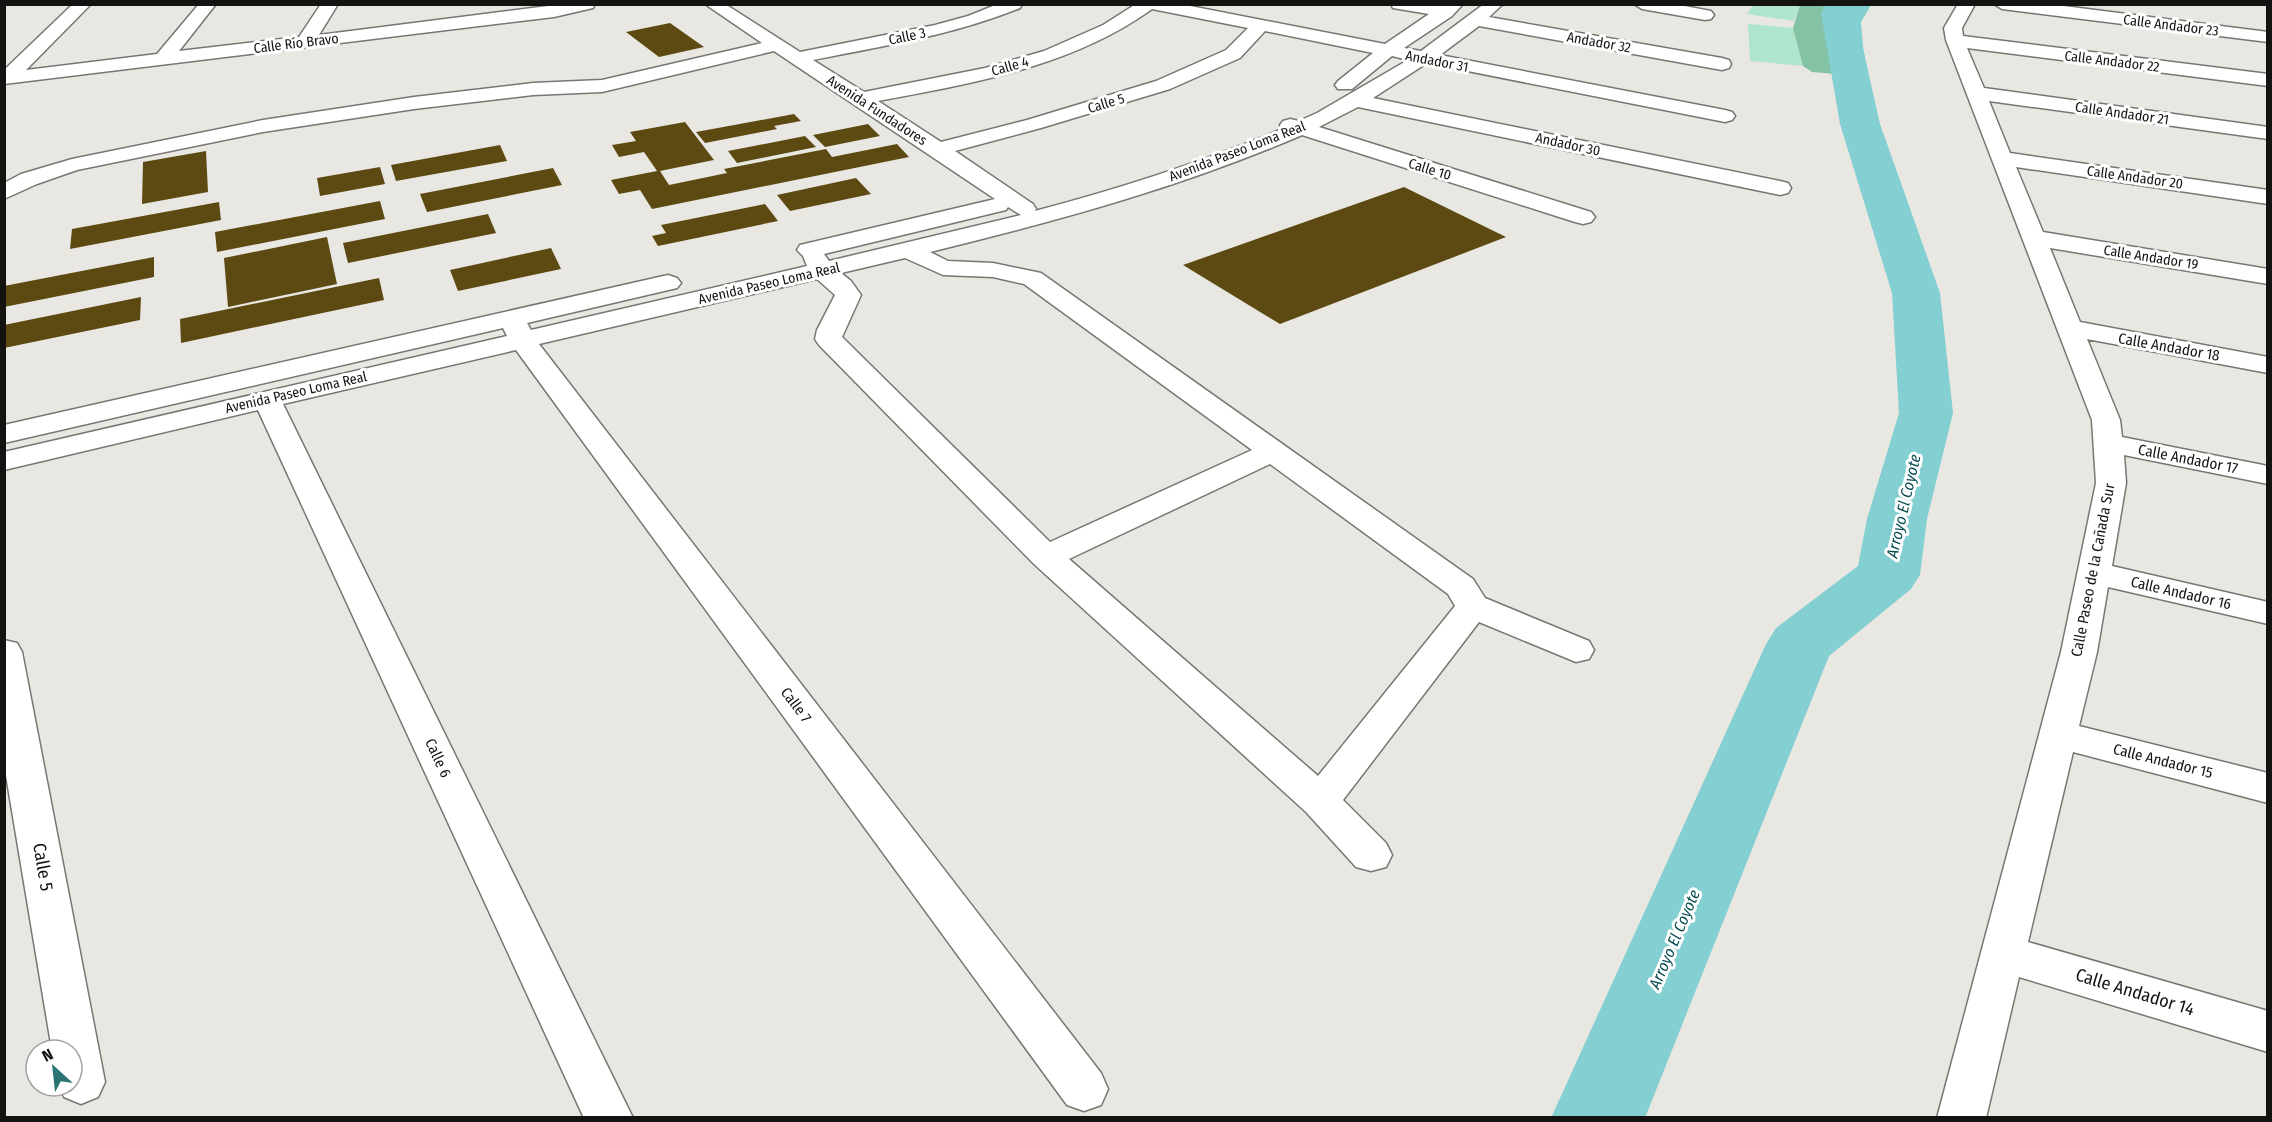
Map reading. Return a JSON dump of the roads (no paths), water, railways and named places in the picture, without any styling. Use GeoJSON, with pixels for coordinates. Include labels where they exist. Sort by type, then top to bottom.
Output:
{"type":"FeatureCollection","features":[{"type":"Feature","properties":{"kind":"street"},"geometry":{"type":"LineString","coordinates":[[6,78],[83,4]]}},
{"type":"Feature","properties":{"kind":"street"},"geometry":{"type":"LineString","coordinates":[[162,60],[208,4]]}},
{"type":"Feature","properties":{"kind":"street"},"geometry":{"type":"LineString","coordinates":[[304,42],[330,4]]}},
{"type":"Feature","properties":{"kind":"street","name":"Calle Río Bravo"},"geometry":{"type":"LineString","coordinates":[[6,78],[554,12],[588,4]]}},
{"type":"Feature","properties":{"kind":"street","name":"Calle 3"},"geometry":{"type":"LineString","coordinates":[[798,58],[936,30],[974,20],[1014,4]]}},
{"type":"Feature","properties":{"kind":"street","name":"Andador 31"},"geometry":{"type":"LineString","coordinates":[[1150,4],[1725,117]]}},
{"type":"Feature","properties":{"kind":"street","name":"Calle 4"},"geometry":{"type":"LineString","coordinates":[[860,99],[963,80],[1047,55],[1108,30],[1150,4]]}},
{"type":"Feature","properties":{"kind":"street"},"geometry":{"type":"LineString","coordinates":[[1400,4],[1450,8]]}},
{"type":"Feature","properties":{"kind":"street","name":"Avenida Paseo Loma Real"},"geometry":{"type":"LineString","coordinates":[[4,434],[517,330],[816,260],[1014,201],[1136,172],[1300,128],[1355,100],[1421,58],[1496,4]]}},
{"type":"Feature","properties":{"kind":"street"},"geometry":{"type":"LineString","coordinates":[[1642,4],[1705,15]]}},
{"type":"Feature","properties":{"kind":"street"},"geometry":{"type":"LineString","coordinates":[[1956,41],[1953,28],[1967,4]]}},
{"type":"Feature","properties":{"kind":"street","name":"Calle Andador 23"},"geometry":{"type":"LineString","coordinates":[[2002,4],[2268,37]]}},
{"type":"Feature","properties":{"kind":"street"},"geometry":{"type":"LineString","coordinates":[[721,9],[752,8]]}},
{"type":"Feature","properties":{"kind":"street","name":"Avenida Paseo Loma Real"},"geometry":{"type":"LineString","coordinates":[[816,260],[908,250],[1039,219],[1121,194],[1242,143],[1276,121],[1339,90],[1387,51],[1450,8]]}},
{"type":"Feature","properties":{"kind":"street","name":"Avenida Fundadores"},"geometry":{"type":"LineString","coordinates":[[721,9],[938,149],[1039,219]]}},
{"type":"Feature","properties":{"kind":"street","name":"Andador 32"},"geometry":{"type":"LineString","coordinates":[[1476,20],[1722,64]]}},
{"type":"Feature","properties":{"kind":"street","name":"Calle 5"},"geometry":{"type":"LineString","coordinates":[[938,149],[1077,112],[1163,85],[1233,54],[1259,27]]}},
{"type":"Feature","properties":{"kind":"street","name":"Calle Andador 22"},"geometry":{"type":"LineString","coordinates":[[1956,41],[2268,80]]}},
{"type":"Feature","properties":{"kind":"street","name":"Calle Paseo de la Cañada Sur"},"geometry":{"type":"LineString","coordinates":[[1956,41],[2106,420],[2111,483],[2079,652],[1961,1118]]}},
{"type":"Feature","properties":{"kind":"street"},"geometry":{"type":"LineString","coordinates":[[4,192],[29,178],[72,165],[263,126],[438,100],[533,89],[602,86],[778,45]]}},
{"type":"Feature","properties":{"kind":"street","name":"Calle Andador 21"},"geometry":{"type":"LineString","coordinates":[[1976,93],[2268,133]]}},
{"type":"Feature","properties":{"kind":"street","name":"Andador 30"},"geometry":{"type":"LineString","coordinates":[[1355,100],[1780,188]]}},
{"type":"Feature","properties":{"kind":"street","name":"Calle 10"},"geometry":{"type":"LineString","coordinates":[[1276,121],[1583,217]]}},
{"type":"Feature","properties":{"kind":"street","name":"Calle Andador 20"},"geometry":{"type":"LineString","coordinates":[[2002,158],[2268,197]]}},
{"type":"Feature","properties":{"kind":"street","name":"Calle Andador 19"},"geometry":{"type":"LineString","coordinates":[[2034,238],[2268,277]]}},
{"type":"Feature","properties":{"kind":"street"},"geometry":{"type":"LineString","coordinates":[[908,250],[943,267],[1018,273],[1032,278],[1461,588],[1472,606],[1576,650]]}},
{"type":"Feature","properties":{"kind":"street"},"geometry":{"type":"LineString","coordinates":[[816,260],[848,295],[830,330],[828,339],[1046,557],[1320,801],[1371,855]]}},
{"type":"Feature","properties":{"kind":"street","name":"Calle Andador 18"},"geometry":{"type":"LineString","coordinates":[[2070,328],[2268,365]]}},
{"type":"Feature","properties":{"kind":"street","name":"Avenida Paseo Loma Real"},"geometry":{"type":"LineString","coordinates":[[4,460],[266,398],[517,330]]}},
{"type":"Feature","properties":{"kind":"street","name":"Calle 7"},"geometry":{"type":"LineString","coordinates":[[517,330],[1084,1089]]}},
{"type":"Feature","properties":{"kind":"street","name":"Calle 6"},"geometry":{"type":"LineString","coordinates":[[266,398],[609,1118]]}},
{"type":"Feature","properties":{"kind":"street","name":"Calle Andador 17"},"geometry":{"type":"LineString","coordinates":[[2108,443],[2268,475]]}},
{"type":"Feature","properties":{"kind":"street"},"geometry":{"type":"LineString","coordinates":[[1046,557],[1272,452]]}},
{"type":"Feature","properties":{"kind":"street","name":"Calle Andador 16"},"geometry":{"type":"LineString","coordinates":[[2094,573],[2268,613]]}},
{"type":"Feature","properties":{"kind":"street"},"geometry":{"type":"LineString","coordinates":[[1320,801],[1460,627],[1472,606]]}},
{"type":"Feature","properties":{"kind":"street","name":"Calle 5"},"geometry":{"type":"LineString","coordinates":[[4,652],[73,1038]]}},
{"type":"Feature","properties":{"kind":"street","name":"Calle Andador 15"},"geometry":{"type":"LineString","coordinates":[[2058,734],[2268,788]]}},
{"type":"Feature","properties":{"kind":"street","name":"Calle Andador 14"},"geometry":{"type":"LineString","coordinates":[[2002,953],[2268,1032]]}},
{"type":"Feature","properties":{"kind":"water"},"geometry":{"type":"Polygon","coordinates":[[[1824,5],[1871,5],[1861,22],[1869,79],[1835,76],[1823,22],[1824,5]]]}},
{"type":"Feature","properties":{"kind":"waterway","name":"Arroyo El Coyote"},"geometry":{"type":"LineString","coordinates":[[1598,1118],[1800,644],[1888,575],[1897,519],[1926,413],[1916,293],[1860,124],[1838,13],[1845,4]]}}]}
